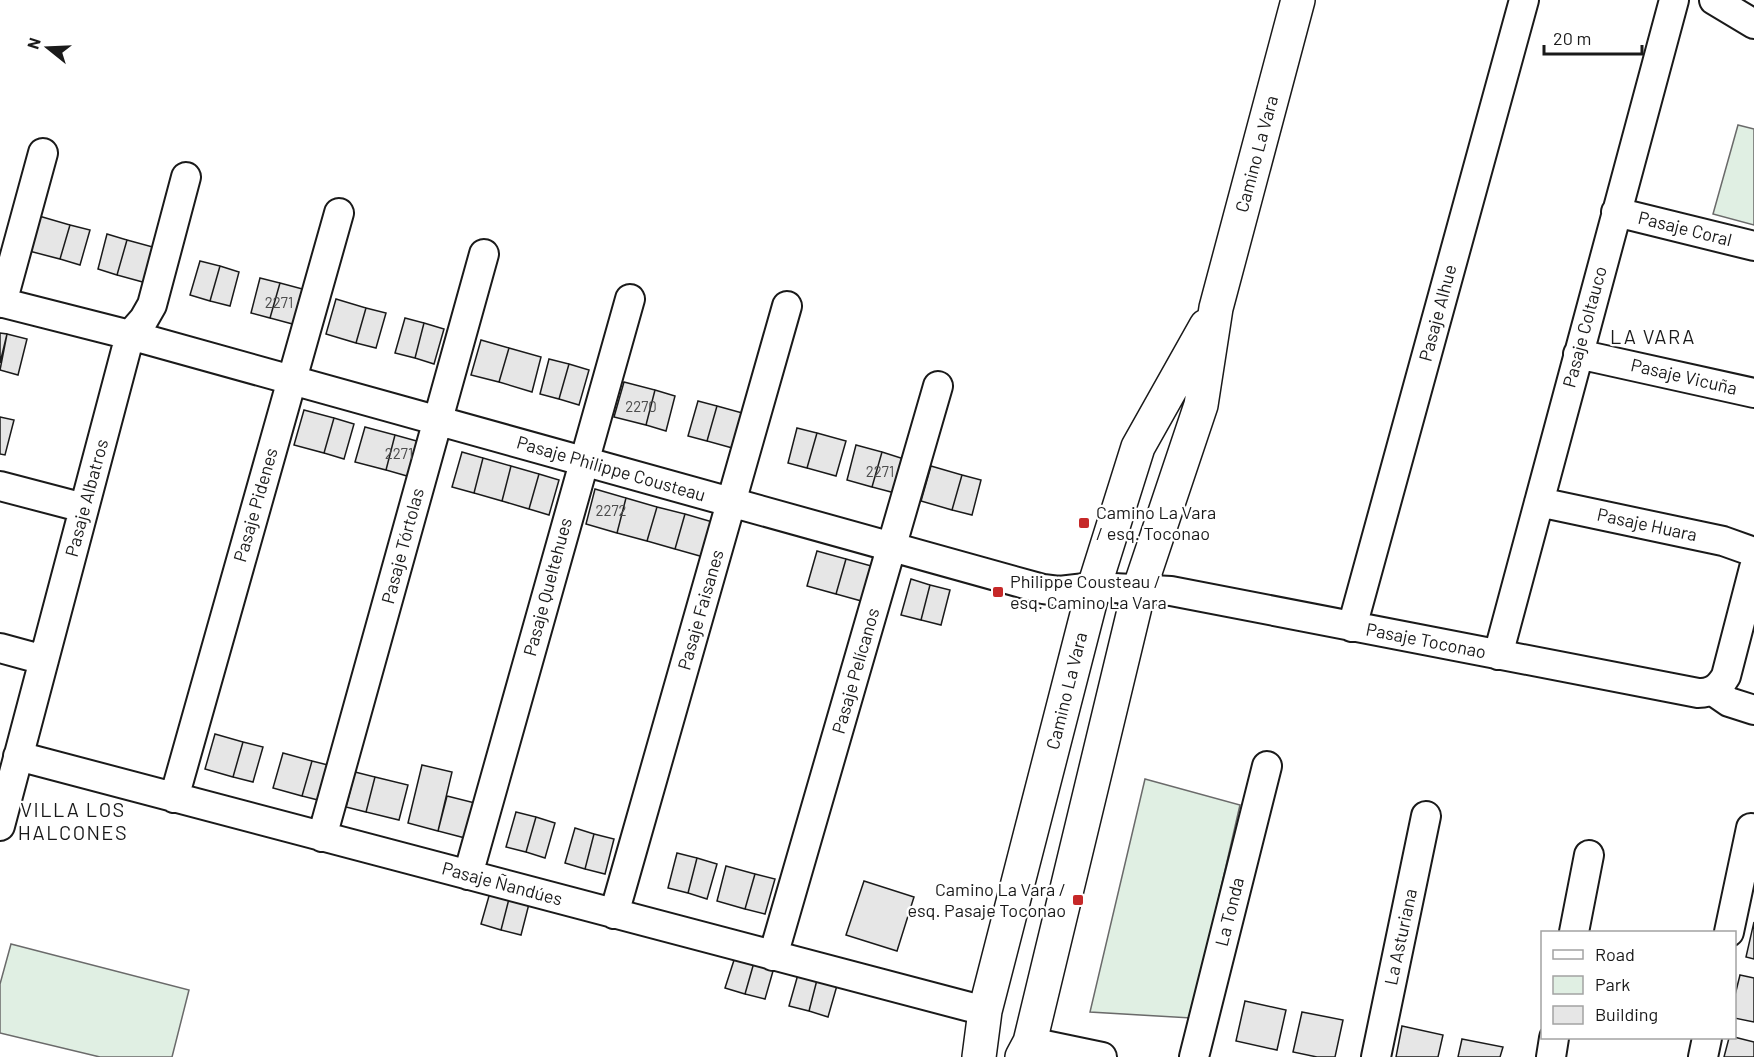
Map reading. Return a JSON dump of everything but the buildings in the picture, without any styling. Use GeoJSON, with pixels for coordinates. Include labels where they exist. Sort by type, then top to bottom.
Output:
{"type":"FeatureCollection","features":[{"type":"Feature","properties":{"kind":"street","name":"Camino La Vara"},"geometry":{"type":"LineString","coordinates":[[1030,1037],[1139,590],[1201,405],[1216,309],[1298,0]]}},
{"type":"Feature","properties":{"kind":"street","name":"Pasaje Alhue"},"geometry":{"type":"LineString","coordinates":[[1352,627],[1524,0]]}},
{"type":"Feature","properties":{"kind":"street","name":"Pasaje Coltauco"},"geometry":{"type":"LineString","coordinates":[[1498,655],[1674,0]]}},
{"type":"Feature","properties":{"kind":"street"},"geometry":{"type":"LineString","coordinates":[[1713,0],[1754,24]]}},
{"type":"Feature","properties":{"kind":"street"},"geometry":{"type":"LineString","coordinates":[[1,303],[43,153]]}},
{"type":"Feature","properties":{"kind":"street","name":"Pasaje Albatros"},"geometry":{"type":"LineString","coordinates":[[1,817],[130,335],[144,319],[152,305],[186,177]]}},
{"type":"Feature","properties":{"kind":"street","name":"Pasaje Coral"},"geometry":{"type":"LineString","coordinates":[[1616,212],[1754,246]]}},
{"type":"Feature","properties":{"kind":"street","name":"Pasaje Pidenes"},"geometry":{"type":"LineString","coordinates":[[174,798],[339,213]]}},
{"type":"Feature","properties":{"kind":"street","name":"Pasaje Tórtolas"},"geometry":{"type":"LineString","coordinates":[[322,837],[484,254]]}},
{"type":"Feature","properties":{"kind":"street","name":"Pasaje Queltehues"},"geometry":{"type":"LineString","coordinates":[[468,875],[630,298]]}},
{"type":"Feature","properties":{"kind":"street","name":"Pasaje Philippe Cousteau"},"geometry":{"type":"LineString","coordinates":[[1,303],[130,335],[1043,589],[1059,591],[1094,587]]}},
{"type":"Feature","properties":{"kind":"street","name":"Pasaje Faisanes"},"geometry":{"type":"LineString","coordinates":[[614,914],[787,306]]}},
{"type":"Feature","properties":{"kind":"street","name":"Camino La Vara"},"geometry":{"type":"LineString","coordinates":[[979,1057],[986,1006],[1094,587],[1138,447],[1216,309]]}},
{"type":"Feature","properties":{"kind":"street","name":"Pasaje Vicuña"},"geometry":{"type":"LineString","coordinates":[[1578,354],[1754,393]]}},
{"type":"Feature","properties":{"kind":"street","name":"Pasaje Pelícanos"},"geometry":{"type":"LineString","coordinates":[[774,956],[938,386]]}},
{"type":"Feature","properties":{"kind":"street"},"geometry":{"type":"LineString","coordinates":[[0,486],[84,507]]}},
{"type":"Feature","properties":{"kind":"street","name":"Pasaje Huara"},"geometry":{"type":"LineString","coordinates":[[1539,502],[1723,541],[1754,552]]}},
{"type":"Feature","properties":{"kind":"street"},"geometry":{"type":"LineString","coordinates":[[1713,691],[1721,685],[1726,676],[1754,568]]}},
{"type":"Feature","properties":{"kind":"street","name":"Pasaje Toconao"},"geometry":{"type":"LineString","coordinates":[[1094,587],[1171,591],[1698,693],[1713,691],[1729,702],[1754,710]]}},
{"type":"Feature","properties":{"kind":"street"},"geometry":{"type":"LineString","coordinates":[[0,648],[44,660]]}},
{"type":"Feature","properties":{"kind":"street","name":"Pasaje Ñandúes"},"geometry":{"type":"LineString","coordinates":[[18,756],[774,956],[986,1006]]}},
{"type":"Feature","properties":{"kind":"street","name":"La Tonda"},"geometry":{"type":"LineString","coordinates":[[1194,1057],[1267,766]]}},
{"type":"Feature","properties":{"kind":"street","name":"La Asturiana"},"geometry":{"type":"LineString","coordinates":[[1376,1057],[1426,816]]}},
{"type":"Feature","properties":{"kind":"street"},"geometry":{"type":"LineString","coordinates":[[1729,931],[1751,828]]}},
{"type":"Feature","properties":{"kind":"street"},"geometry":{"type":"LineString","coordinates":[[1574,931],[1589,855]]}},
{"type":"Feature","properties":{"kind":"street"},"geometry":{"type":"LineString","coordinates":[[986,1006],[1030,1037],[1102,1057]]}},
{"type":"Feature","properties":{"kind":"street"},"geometry":{"type":"LineString","coordinates":[[1551,1057],[1554,1039]]}},
{"type":"Feature","properties":{"kind":"street"},"geometry":{"type":"LineString","coordinates":[[1703,1057],[1707,1039]]}},
{"type":"Feature","properties":{"kind":"green space"},"geometry":{"type":"Polygon","coordinates":[[[1738,125],[1754,129],[1754,225],[1713,214],[1738,125]]]}},
{"type":"Feature","properties":{"kind":"green space"},"geometry":{"type":"Polygon","coordinates":[[[1145,779],[1240,805],[1191,1018],[1090,1012],[1145,779]]]}},
{"type":"Feature","properties":{"kind":"green space"},"geometry":{"type":"Polygon","coordinates":[[[11,944],[189,990],[172,1057],[100,1057],[0,1033],[0,984],[11,944]]]}},
{"type":"Feature","properties":{"kind":"place","name":"Camino La Vara / esq. Toconao"},"geometry":{"type":"Point","coordinates":[1084,523]}},
{"type":"Feature","properties":{"kind":"place","name":"Philippe Cousteau / esq. Camino La Vara"},"geometry":{"type":"Point","coordinates":[998,592]}},
{"type":"Feature","properties":{"kind":"place","name":"Camino La Vara / esq. Pasaje Toconao"},"geometry":{"type":"Point","coordinates":[1078,900]}},
{"type":"Feature","properties":{"kind":"district","name":"LA VARA"},"geometry":{"type":"Point","coordinates":[1653,337]}},
{"type":"Feature","properties":{"kind":"district","name":"VILLA LOS HALCONES"},"geometry":{"type":"Point","coordinates":[73,822]}}]}
